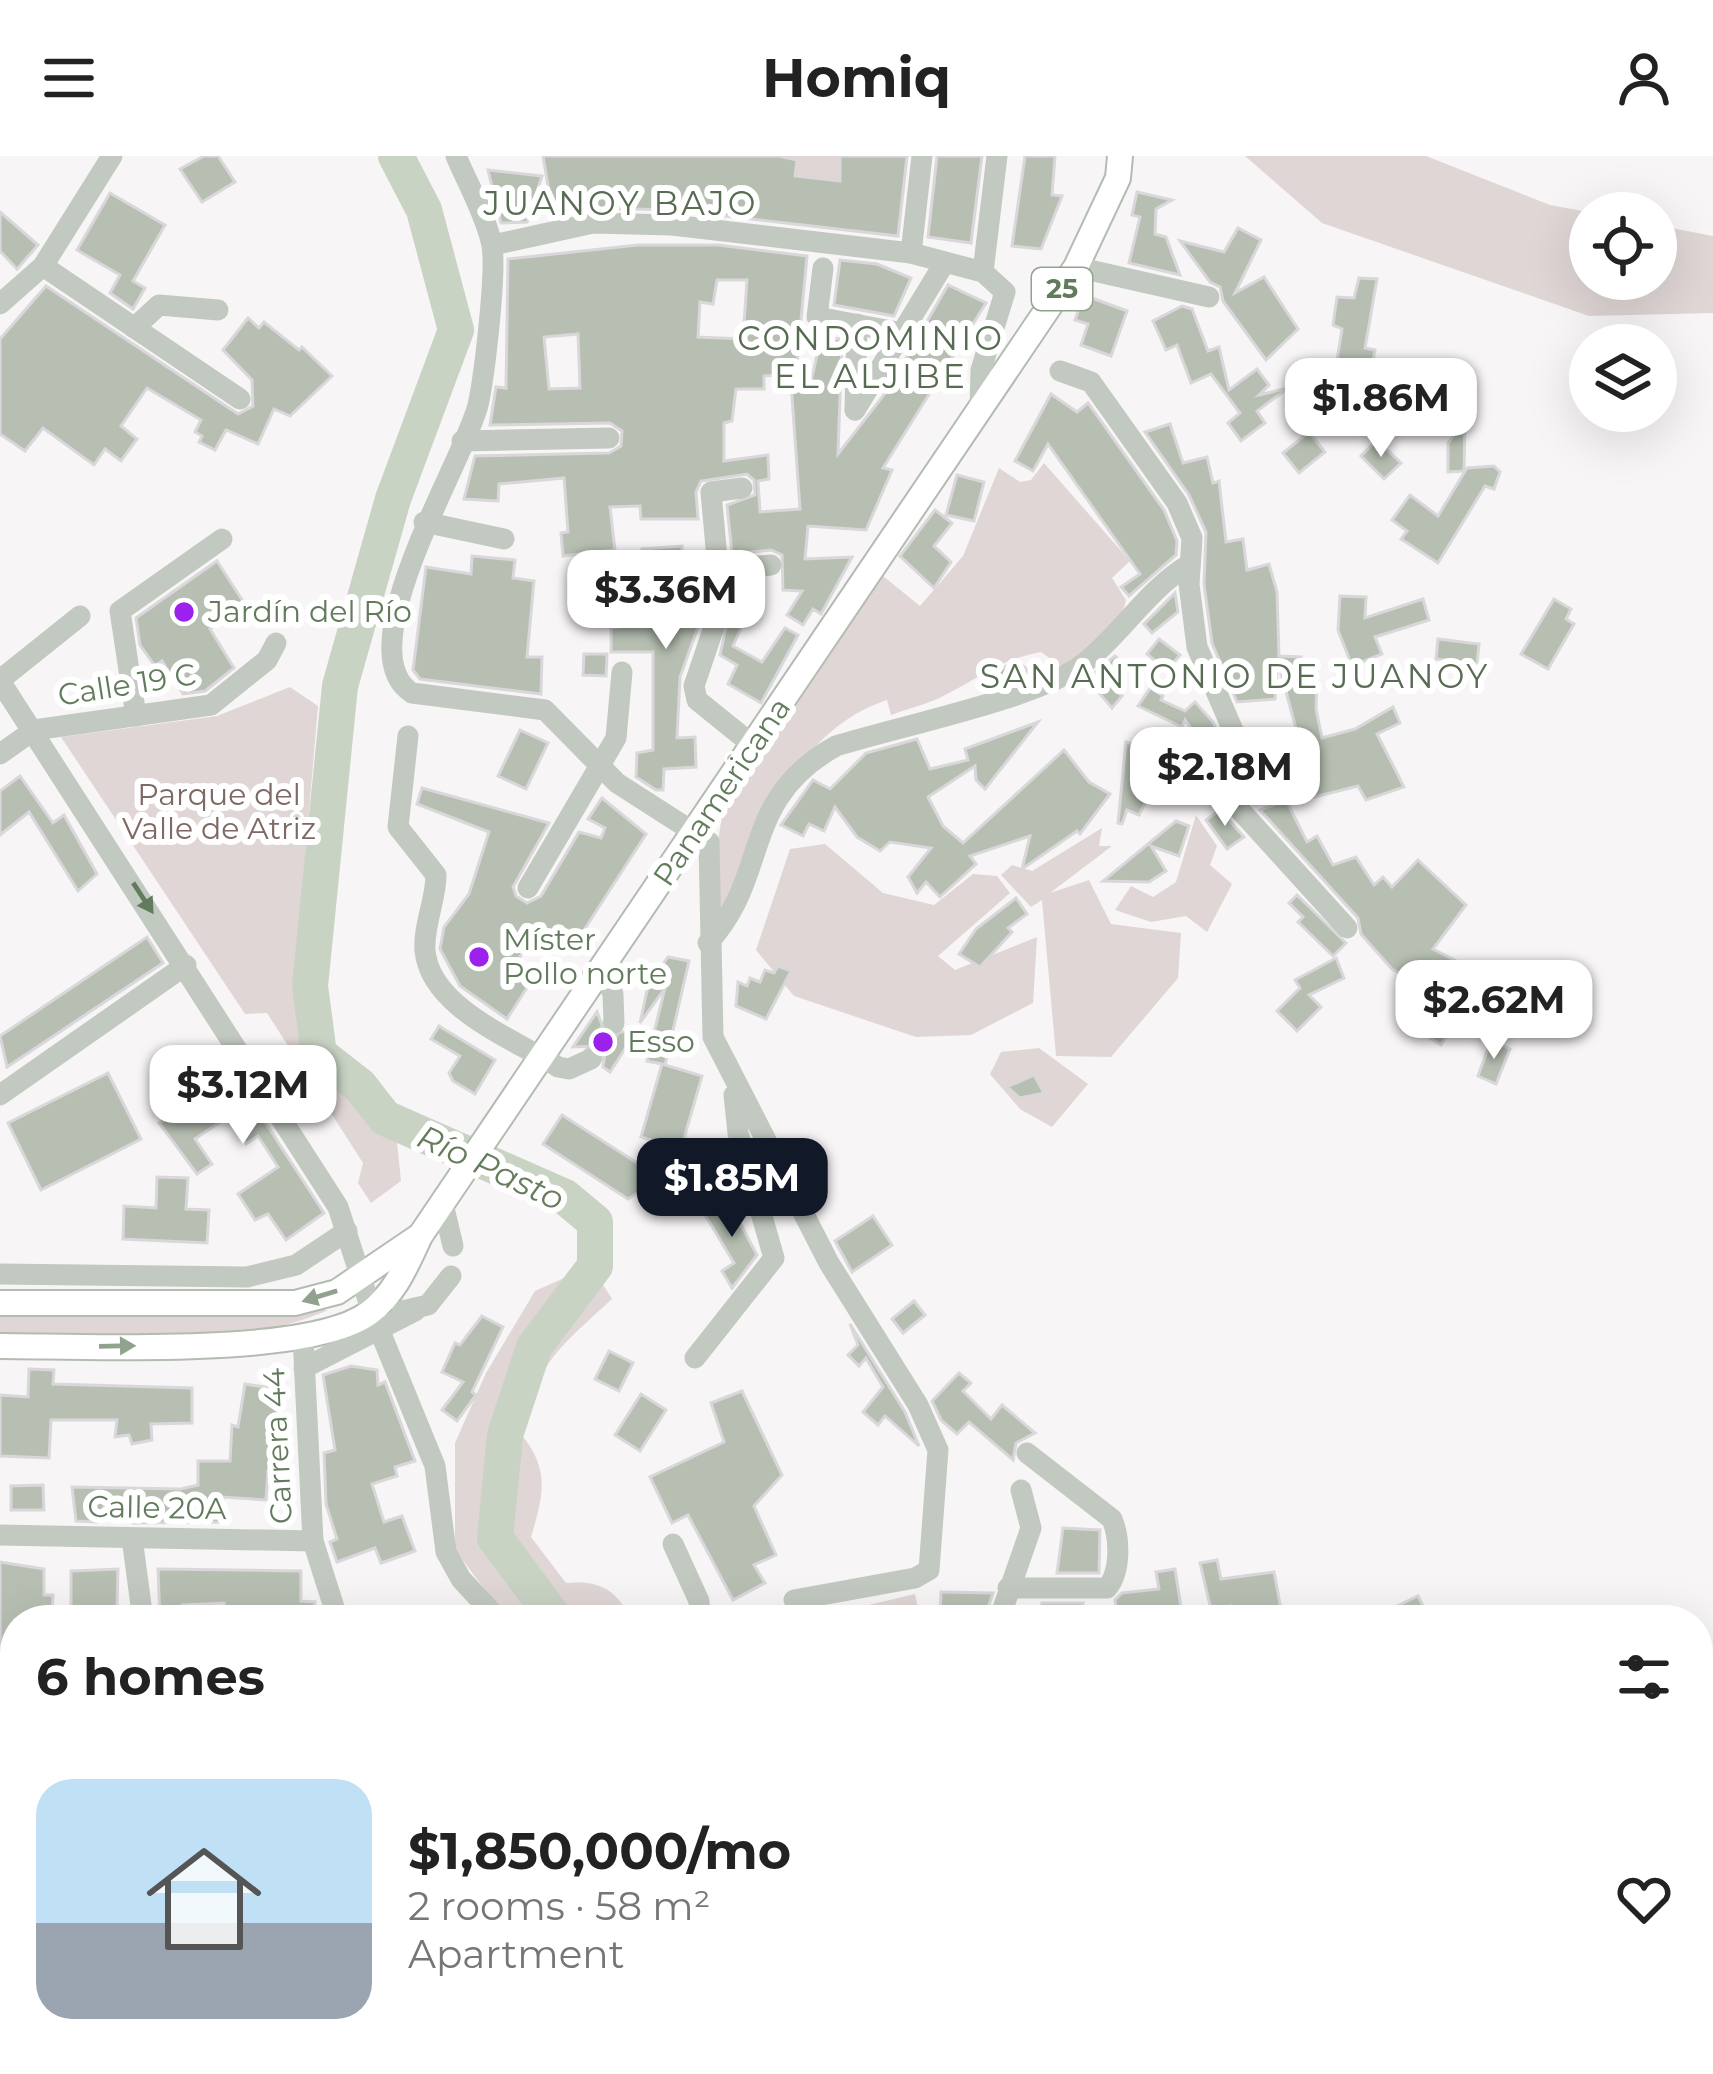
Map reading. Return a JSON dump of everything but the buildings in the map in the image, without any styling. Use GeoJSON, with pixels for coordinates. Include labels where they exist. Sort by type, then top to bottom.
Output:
{"type":"FeatureCollection","features":[{"type":"Feature","properties":{"kind":"main road","name":"Panamericana"},"geometry":{"type":"LineString","coordinates":[[377,1322],[420,1236],[1076,267],[1098,229],[1118,178],[1120,156]]}},
{"type":"Feature","properties":{"kind":"main road","name":"Panamericana"},"geometry":{"type":"LineString","coordinates":[[0,1303],[295,1303],[337,1292],[420,1236]]}},
{"type":"Feature","properties":{"kind":"main road"},"geometry":{"type":"LineString","coordinates":[[0,1346],[303,1337],[377,1322]]}},
{"type":"Feature","properties":{"kind":"street"},"geometry":{"type":"LineString","coordinates":[[0,304],[43,266],[112,156]]}},
{"type":"Feature","properties":{"kind":"street"},"geometry":{"type":"LineString","coordinates":[[457,156],[493,245],[477,408],[424,522],[396,622],[392,672],[398,685],[412,693],[545,710],[598,766],[698,830],[710,848],[713,1037],[732,1083],[938,1450],[929,1570],[915,1578],[794,1600]]}},
{"type":"Feature","properties":{"kind":"street"},"geometry":{"type":"LineString","coordinates":[[911,253],[922,156]]}},
{"type":"Feature","properties":{"kind":"street"},"geometry":{"type":"LineString","coordinates":[[983,272],[997,156]]}},
{"type":"Feature","properties":{"kind":"street"},"geometry":{"type":"LineString","coordinates":[[493,245],[627,221],[911,253],[983,272],[1005,292],[981,370],[980,410]]}},
{"type":"Feature","properties":{"kind":"street"},"geometry":{"type":"LineString","coordinates":[[857,324],[855,410],[945,262]]}},
{"type":"Feature","properties":{"kind":"street"},"geometry":{"type":"LineString","coordinates":[[43,266],[240,399]]}},
{"type":"Feature","properties":{"kind":"street"},"geometry":{"type":"LineString","coordinates":[[1076,267],[1209,297]]}},
{"type":"Feature","properties":{"kind":"street"},"geometry":{"type":"LineString","coordinates":[[823,268],[817,317],[902,333]]}},
{"type":"Feature","properties":{"kind":"street"},"geometry":{"type":"LineString","coordinates":[[134,328],[159,305],[218,310]]}},
{"type":"Feature","properties":{"kind":"street"},"geometry":{"type":"LineString","coordinates":[[1060,371],[1091,382],[1116,410],[1177,503],[1192,538],[1197,647],[1241,749],[1219,787],[1347,928]]}},
{"type":"Feature","properties":{"kind":"street"},"geometry":{"type":"LineString","coordinates":[[462,441],[610,438]]}},
{"type":"Feature","properties":{"kind":"street"},"geometry":{"type":"LineString","coordinates":[[742,488],[710,492],[718,570],[714,627],[694,686],[697,700],[754,746]]}},
{"type":"Feature","properties":{"kind":"street"},"geometry":{"type":"LineString","coordinates":[[424,522],[504,539]]}},
{"type":"Feature","properties":{"kind":"street"},"geometry":{"type":"LineString","coordinates":[[136,716],[120,611],[223,539]]}},
{"type":"Feature","properties":{"kind":"street"},"geometry":{"type":"LineString","coordinates":[[708,943],[725,925],[767,813],[787,780],[809,762],[836,746],[1069,673],[1108,639],[1139,602],[1190,564]]}},
{"type":"Feature","properties":{"kind":"street"},"geometry":{"type":"LineString","coordinates":[[718,570],[771,565]]}},
{"type":"Feature","properties":{"kind":"street"},"geometry":{"type":"LineString","coordinates":[[80,616],[0,680],[187,965],[347,1231],[377,1322],[435,1466],[446,1552],[461,1579],[485,1605]]}},
{"type":"Feature","properties":{"kind":"street","name":"Calle 19 C"},"geometry":{"type":"LineString","coordinates":[[34,730],[211,705],[267,660],[276,643]]}},
{"type":"Feature","properties":{"kind":"street"},"geometry":{"type":"LineString","coordinates":[[528,887],[619,730],[622,672]]}},
{"type":"Feature","properties":{"kind":"street"},"geometry":{"type":"LineString","coordinates":[[0,754],[34,730]]}},
{"type":"Feature","properties":{"kind":"street"},"geometry":{"type":"LineString","coordinates":[[408,736],[396,810],[398,826],[436,875],[424,948],[434,980],[464,1008],[542,1057],[569,1069],[591,1059]]}},
{"type":"Feature","properties":{"kind":"street"},"geometry":{"type":"LineString","coordinates":[[0,1095],[187,965]]}},
{"type":"Feature","properties":{"kind":"street"},"geometry":{"type":"LineString","coordinates":[[602,969],[613,994],[614,1023]]}},
{"type":"Feature","properties":{"kind":"street"},"geometry":{"type":"LineString","coordinates":[[694,1358],[775,1258],[738,1133],[732,1083]]}},
{"type":"Feature","properties":{"kind":"street"},"geometry":{"type":"LineString","coordinates":[[446,1200],[453,1246]]}},
{"type":"Feature","properties":{"kind":"street"},"geometry":{"type":"LineString","coordinates":[[0,1274],[247,1277],[296,1265],[347,1231]]}},
{"type":"Feature","properties":{"kind":"street"},"geometry":{"type":"LineString","coordinates":[[116,1273],[117,1301]]}},
{"type":"Feature","properties":{"kind":"street"},"geometry":{"type":"LineString","coordinates":[[304,1368],[377,1322],[428,1305],[451,1276]]}},
{"type":"Feature","properties":{"kind":"street","name":"Carrera 44"},"geometry":{"type":"LineString","coordinates":[[303,1337],[313,1540],[333,1605]]}},
{"type":"Feature","properties":{"kind":"street"},"geometry":{"type":"LineString","coordinates":[[1008,1588],[1107,1588],[1115,1578],[1118,1533],[1112,1519],[1027,1453]]}},
{"type":"Feature","properties":{"kind":"street"},"geometry":{"type":"LineString","coordinates":[[1003,1605],[1031,1528],[1021,1490]]}},
{"type":"Feature","properties":{"kind":"street","name":"Calle 20A"},"geometry":{"type":"LineString","coordinates":[[0,1535],[313,1540]]}},
{"type":"Feature","properties":{"kind":"street"},"geometry":{"type":"LineString","coordinates":[[132,1538],[141,1605]]}},
{"type":"Feature","properties":{"kind":"street"},"geometry":{"type":"LineString","coordinates":[[673,1544],[699,1605]]}},
{"type":"Feature","properties":{"kind":"green space"},"geometry":{"type":"Polygon","coordinates":[[[779,156],[840,156],[840,180],[814,178],[792,205],[797,161],[779,156]]]}},
{"type":"Feature","properties":{"kind":"green space"},"geometry":{"type":"Polygon","coordinates":[[[1245,156],[1426,156],[1569,209],[1569,300],[1677,300],[1677,229],[1713,236],[1713,313],[1589,316],[1322,223],[1245,156]]]}},
{"type":"Feature","properties":{"kind":"green space"},"geometry":{"type":"Polygon","coordinates":[[[1044,463],[1130,561],[1112,578],[1126,600],[1117,621],[1063,668],[1041,652],[1026,655],[939,698],[891,715],[887,700],[854,715],[826,736],[784,790],[723,919],[710,892],[722,816],[883,576],[920,606],[963,556],[999,468],[1020,482],[1031,480],[1044,463]]]}},
{"type":"Feature","properties":{"kind":"green space","name":"Parque del Valle de Atriz"},"geometry":{"type":"Polygon","coordinates":[[[290,687],[318,706],[294,989],[305,1062],[354,1101],[379,1134],[397,1142],[401,1181],[371,1203],[358,1183],[363,1163],[267,1013],[245,1014],[61,737],[217,716],[290,687]]]}},
{"type":"Feature","properties":{"kind":"green space"},"geometry":{"type":"Polygon","coordinates":[[[1196,815],[1217,846],[1210,865],[1232,884],[1207,932],[1186,916],[1151,922],[1115,910],[1131,886],[1153,897],[1176,882],[1196,815]]]}},
{"type":"Feature","properties":{"kind":"green space"},"geometry":{"type":"Polygon","coordinates":[[[1102,828],[1099,846],[1112,846],[1050,893],[1089,880],[1111,924],[1181,933],[1178,978],[1111,1057],[1056,1056],[1042,900],[1031,907],[1001,875],[1012,865],[1032,871],[1102,828]]]}},
{"type":"Feature","properties":{"kind":"green space"},"geometry":{"type":"Polygon","coordinates":[[[825,844],[883,893],[934,905],[973,874],[997,876],[1010,893],[938,956],[955,970],[1037,937],[1033,1003],[971,1035],[916,1037],[794,996],[756,950],[790,849],[825,844]]]}},
{"type":"Feature","properties":{"kind":"green space"},"geometry":{"type":"Polygon","coordinates":[[[1039,1048],[1088,1084],[1052,1127],[1020,1109],[990,1074],[1001,1052],[1039,1048]]]}},
{"type":"Feature","properties":{"kind":"green space"},"geometry":{"type":"Polygon","coordinates":[[[573,1274],[602,1283],[612,1299],[543,1372],[521,1434],[537,1459],[542,1482],[531,1537],[566,1583],[606,1589],[622,1605],[497,1605],[455,1550],[455,1443],[486,1373],[535,1291],[573,1274]]]}},
{"type":"Feature","properties":{"kind":"green space"},"geometry":{"type":"Polygon","coordinates":[[[0,1310],[328,1310],[250,1332],[124,1339],[0,1334],[0,1310]]]}},
{"type":"Feature","properties":{"kind":"green space"},"geometry":{"type":"Polygon","coordinates":[[[915,1594],[918,1605],[868,1605],[915,1594]]]}},
{"type":"Feature","properties":{"kind":"waterway","name":"Río Pasto"},"geometry":{"type":"LineString","coordinates":[[396,156],[424,210],[456,330],[393,499],[340,686],[310,986],[319,1054],[360,1086],[385,1118],[565,1197],[595,1222],[595,1266],[534,1347],[505,1435],[495,1538],[545,1605]]}},
{"type":"Feature","properties":{"kind":"tunnel"},"geometry":{"type":"LineString","coordinates":[[591,1059],[614,1023]]}},
{"type":"Feature","properties":{"kind":"place","name":"Jardín del Río"},"geometry":{"type":"Point","coordinates":[184,612]}},
{"type":"Feature","properties":{"kind":"place","name":"Míster Pollo norte"},"geometry":{"type":"Point","coordinates":[479,957]}},
{"type":"Feature","properties":{"kind":"place","name":"Esso"},"geometry":{"type":"Point","coordinates":[603,1042]}},
{"type":"Feature","properties":{"kind":"district","name":"JUANOY BAJO"},"geometry":{"type":"Point","coordinates":[621,203]}},
{"type":"Feature","properties":{"kind":"district","name":"CONDOMINIO EL ALJIBE"},"geometry":{"type":"Point","coordinates":[871,357]}},
{"type":"Feature","properties":{"kind":"district","name":"SAN ANTONIO DE JUANOY"},"geometry":{"type":"Point","coordinates":[1235,676]}}]}
